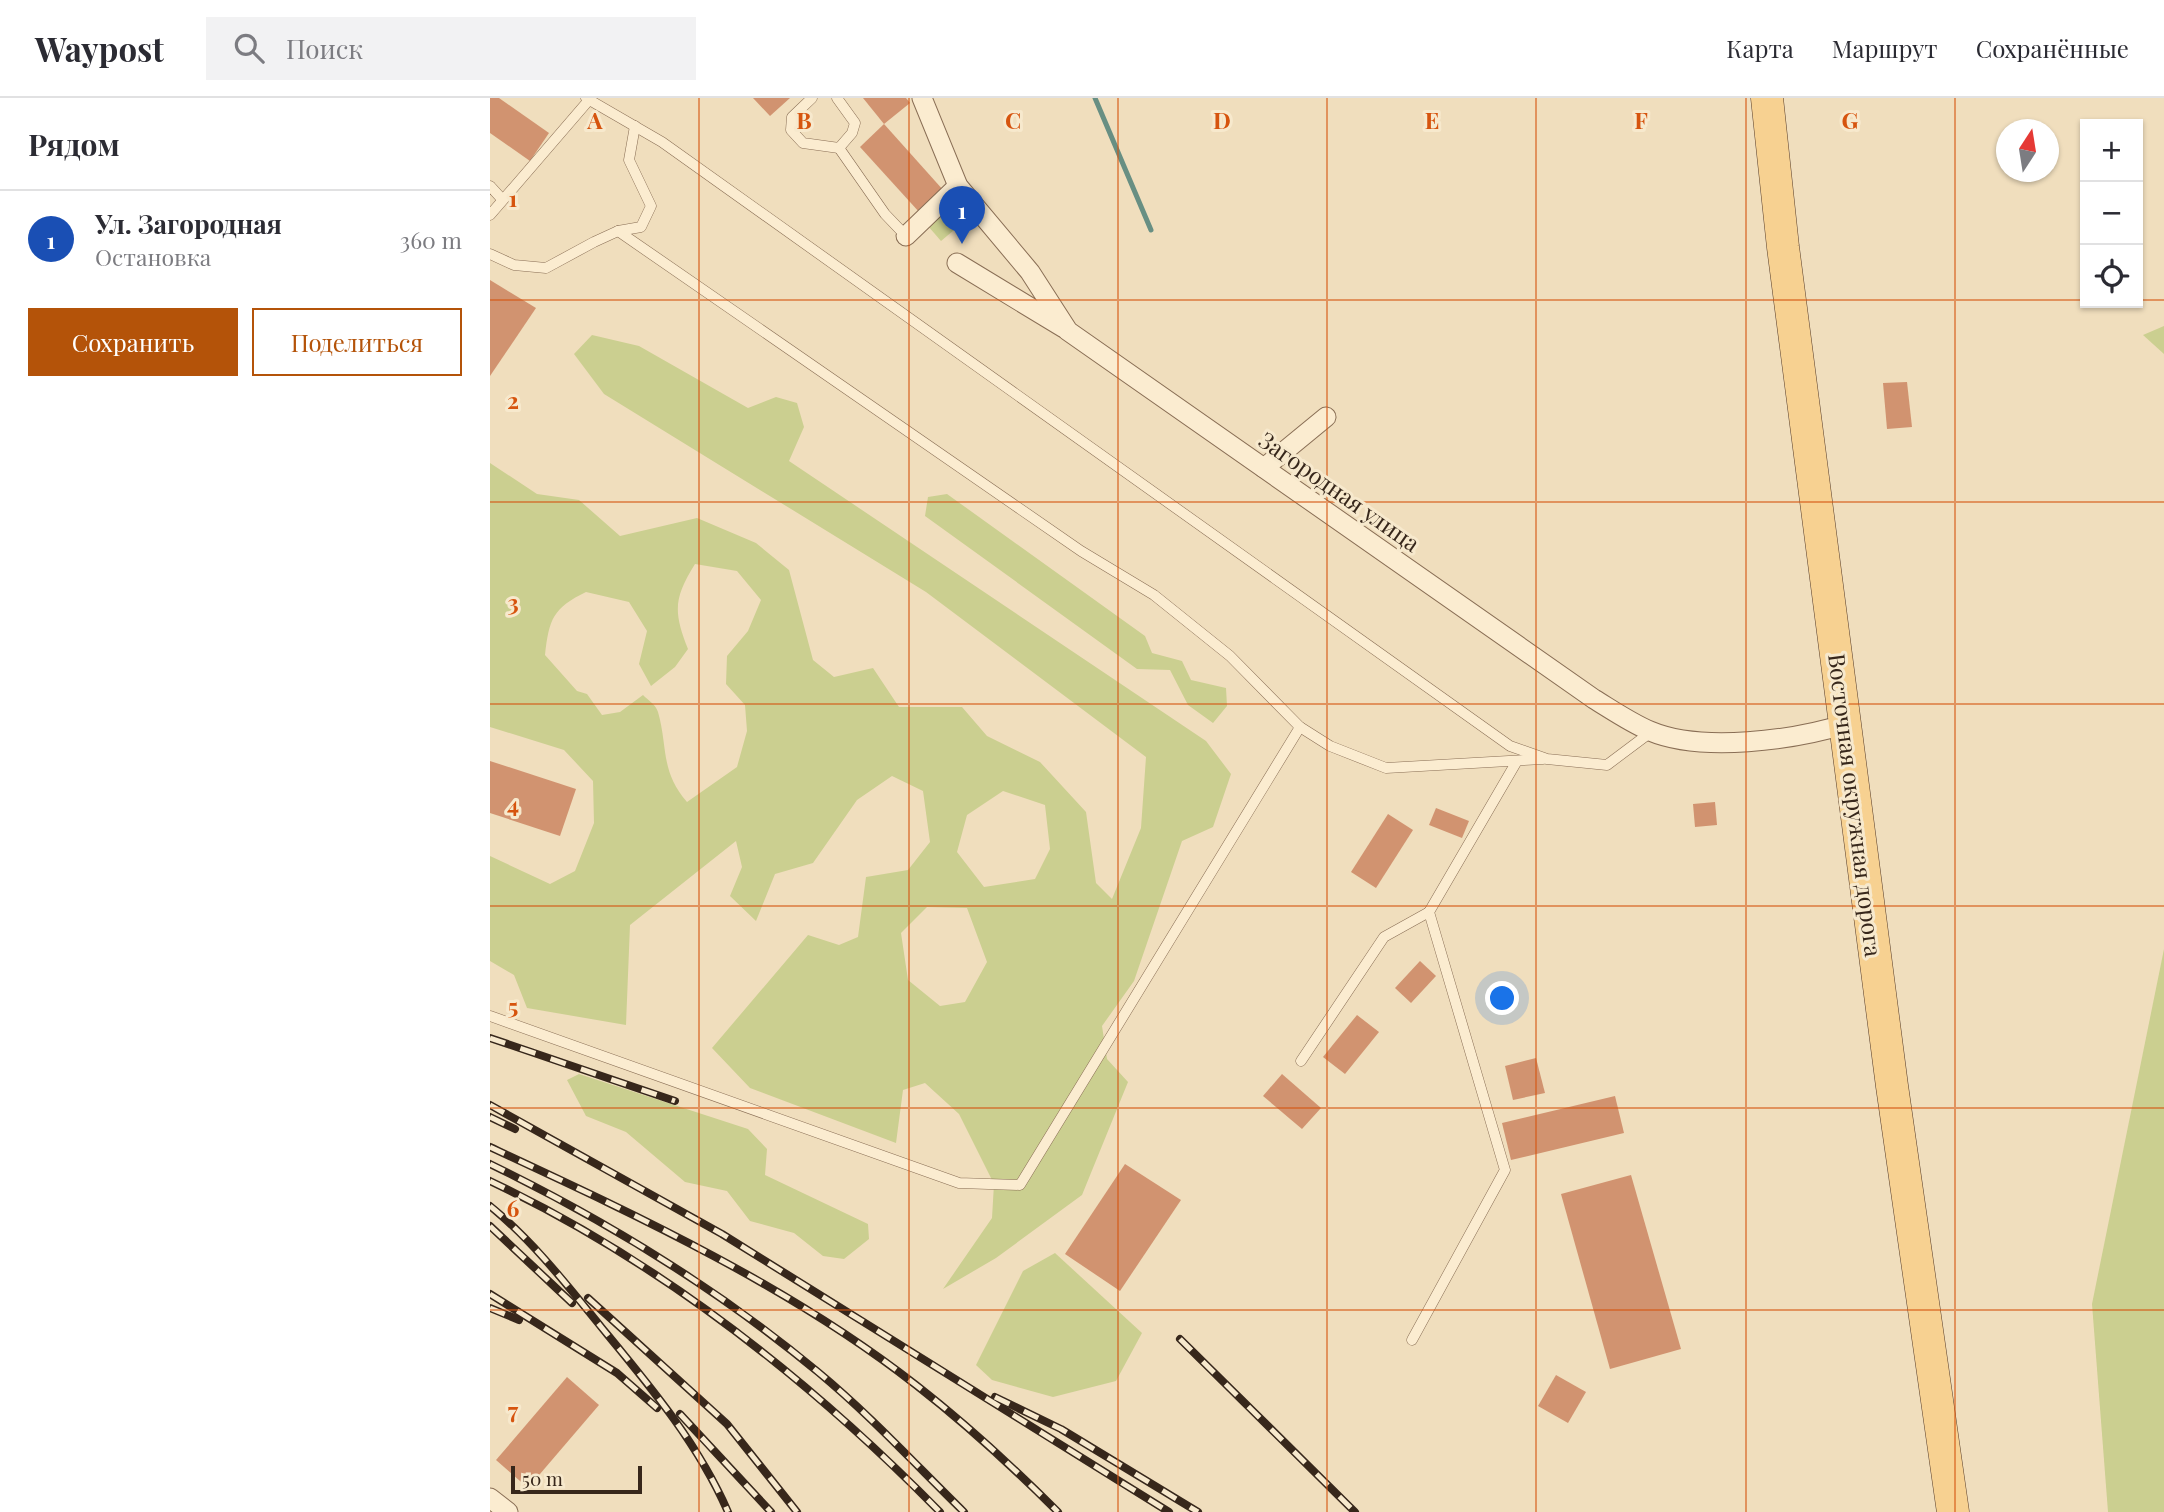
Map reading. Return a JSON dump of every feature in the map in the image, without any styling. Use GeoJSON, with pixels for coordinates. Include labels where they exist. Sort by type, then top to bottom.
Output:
{"type":"FeatureCollection","features":[{"type":"Feature","properties":{"kind":"main road","name":"Восточная окружная дорога"},"geometry":{"type":"LineString","coordinates":[[1767,98],[1783,247],[1892,1086],[1953,1512]]}},
{"type":"Feature","properties":{"kind":"street","name":"Загородная улица"},"geometry":{"type":"LineString","coordinates":[[922,98],[957,186],[1030,272],[1068,331],[1594,699],[1651,732],[1717,744],[1807,736],[1846,724]]}},
{"type":"Feature","properties":{"kind":"street"},"geometry":{"type":"LineString","coordinates":[[906,236],[957,186]]}},
{"type":"Feature","properties":{"kind":"street"},"geometry":{"type":"LineString","coordinates":[[957,264],[1068,331]]}},
{"type":"Feature","properties":{"kind":"street"},"geometry":{"type":"LineString","coordinates":[[1264,468],[1326,417]]}},
{"type":"Feature","properties":{"kind":"street"},"geometry":{"type":"LineString","coordinates":[[490,1498],[508,1512]]}},
{"type":"Feature","properties":{"kind":"lane"},"geometry":{"type":"LineString","coordinates":[[812,98],[792,117],[791,130],[803,143],[839,148],[885,214],[906,236]]}},
{"type":"Feature","properties":{"kind":"lane"},"geometry":{"type":"LineString","coordinates":[[837,98],[855,123],[852,133],[839,148]]}},
{"type":"Feature","properties":{"kind":"lane"},"geometry":{"type":"LineString","coordinates":[[490,215],[501,198],[588,99],[685,158],[1510,746],[1547,759]]}},
{"type":"Feature","properties":{"kind":"lane"},"geometry":{"type":"LineString","coordinates":[[490,254],[514,265],[546,268],[618,231],[641,228],[651,206],[629,160],[635,126]]}},
{"type":"Feature","properties":{"kind":"lane"},"geometry":{"type":"LineString","coordinates":[[490,186],[501,198]]}},
{"type":"Feature","properties":{"kind":"lane"},"geometry":{"type":"LineString","coordinates":[[618,231],[1070,543],[1154,595],[1230,656],[1300,727],[1330,746],[1386,768],[1547,759],[1606,765],[1651,732]]}},
{"type":"Feature","properties":{"kind":"lane"},"geometry":{"type":"LineString","coordinates":[[490,1016],[959,1183],[1020,1185],[1300,727]]}},
{"type":"Feature","properties":{"kind":"lane"},"geometry":{"type":"LineString","coordinates":[[1301,1061],[1384,937],[1429,912],[1517,761]]}},
{"type":"Feature","properties":{"kind":"lane"},"geometry":{"type":"LineString","coordinates":[[1412,1340],[1505,1170],[1429,912]]}},
{"type":"Feature","properties":{"kind":"green space"},"geometry":{"type":"Polygon","coordinates":[[[948,207],[961,208],[966,220],[941,241],[928,226],[948,207]]]}},
{"type":"Feature","properties":{"kind":"green space"},"geometry":{"type":"Polygon","coordinates":[[[2164,326],[2164,354],[2143,335],[2164,326]]]}},
{"type":"Feature","properties":{"kind":"green space"},"geometry":{"type":"Polygon","coordinates":[[[592,335],[639,346],[748,408],[776,397],[797,403],[804,427],[789,461],[1206,741],[1231,774],[1213,827],[1182,841],[1134,981],[1102,1026],[1107,1059],[1128,1082],[1082,1195],[996,1258],[943,1289],[992,1218],[994,1184],[959,1114],[925,1083],[903,1090],[896,1143],[750,1088],[712,1048],[808,935],[839,945],[858,937],[866,877],[908,870],[930,842],[923,791],[892,776],[857,800],[813,863],[775,874],[756,921],[730,896],[742,867],[736,841],[630,925],[626,1025],[527,1008],[514,975],[490,961],[490,856],[550,884],[575,871],[594,823],[593,781],[564,750],[490,727],[490,463],[537,494],[579,500],[620,536],[697,518],[756,543],[789,570],[813,660],[834,677],[873,668],[899,707],[962,707],[987,736],[1040,762],[1086,812],[1096,883],[1112,899],[1141,828],[1146,757],[926,592],[604,394],[574,354],[592,335]],[[695,564],[683,586],[678,605],[680,624],[688,649],[675,667],[651,686],[639,664],[647,631],[629,602],[586,592],[575,598],[560,609],[551,623],[545,655],[577,691],[587,694],[602,715],[620,712],[643,695],[654,705],[658,712],[672,780],[687,802],[737,767],[747,731],[745,705],[726,684],[727,656],[748,631],[761,600],[737,571],[695,564]],[[1003,791],[967,815],[957,852],[984,887],[1035,879],[1050,849],[1045,805],[1003,791]],[[927,907],[901,933],[908,980],[940,1006],[965,1002],[987,962],[967,908],[927,907]]]}},
{"type":"Feature","properties":{"kind":"green space"},"geometry":{"type":"Polygon","coordinates":[[[947,494],[1145,636],[1152,653],[1182,661],[1191,680],[1226,688],[1227,706],[1213,723],[1188,705],[1170,670],[1137,669],[925,516],[928,497],[947,494]]]}},
{"type":"Feature","properties":{"kind":"green space"},"geometry":{"type":"Polygon","coordinates":[[[2164,949],[2164,1512],[2108,1512],[2092,1304],[2164,949]]]}},
{"type":"Feature","properties":{"kind":"green space"},"geometry":{"type":"Polygon","coordinates":[[[579,1074],[748,1129],[767,1149],[765,1175],[868,1224],[869,1239],[844,1259],[823,1256],[794,1233],[750,1221],[727,1191],[685,1182],[626,1132],[586,1116],[567,1080],[579,1074]]]}},
{"type":"Feature","properties":{"kind":"green space"},"geometry":{"type":"Polygon","coordinates":[[[1055,1253],[1142,1333],[1116,1381],[1053,1397],[992,1380],[976,1365],[1023,1271],[1055,1253]]]}},
{"type":"Feature","properties":{"kind":"building"},"geometry":{"type":"Polygon","coordinates":[[[490,98],[499,98],[549,133],[530,161],[490,133],[490,98]]]}},
{"type":"Feature","properties":{"kind":"building"},"geometry":{"type":"Polygon","coordinates":[[[753,98],[790,98],[770,116],[753,98]]]}},
{"type":"Feature","properties":{"kind":"building"},"geometry":{"type":"Polygon","coordinates":[[[863,98],[906,98],[910,103],[884,124],[863,98]]]}},
{"type":"Feature","properties":{"kind":"building"},"geometry":{"type":"Polygon","coordinates":[[[884,124],[944,191],[920,213],[860,147],[884,124]]]}},
{"type":"Feature","properties":{"kind":"building"},"geometry":{"type":"Polygon","coordinates":[[[490,280],[536,308],[490,376],[490,280]]]}},
{"type":"Feature","properties":{"kind":"building"},"geometry":{"type":"Polygon","coordinates":[[[1907,382],[1912,427],[1887,429],[1883,383],[1907,382]]]}},
{"type":"Feature","properties":{"kind":"building"},"geometry":{"type":"Polygon","coordinates":[[[490,761],[576,789],[560,836],[490,813],[490,761]]]}},
{"type":"Feature","properties":{"kind":"building"},"geometry":{"type":"Polygon","coordinates":[[[1715,802],[1717,825],[1695,827],[1693,804],[1715,802]]]}},
{"type":"Feature","properties":{"kind":"building"},"geometry":{"type":"Polygon","coordinates":[[[1436,808],[1469,821],[1462,838],[1429,825],[1436,808]]]}},
{"type":"Feature","properties":{"kind":"building"},"geometry":{"type":"Polygon","coordinates":[[[1388,814],[1413,830],[1376,888],[1351,872],[1388,814]]]}},
{"type":"Feature","properties":{"kind":"building"},"geometry":{"type":"Polygon","coordinates":[[[1420,961],[1436,976],[1411,1003],[1395,988],[1420,961]]]}},
{"type":"Feature","properties":{"kind":"building"},"geometry":{"type":"Polygon","coordinates":[[[1357,1015],[1379,1032],[1345,1074],[1323,1057],[1357,1015]]]}},
{"type":"Feature","properties":{"kind":"building"},"geometry":{"type":"Polygon","coordinates":[[[1536,1058],[1545,1093],[1513,1100],[1505,1066],[1536,1058]]]}},
{"type":"Feature","properties":{"kind":"building"},"geometry":{"type":"Polygon","coordinates":[[[1282,1074],[1321,1108],[1302,1129],[1263,1096],[1282,1074]]]}},
{"type":"Feature","properties":{"kind":"building"},"geometry":{"type":"Polygon","coordinates":[[[1615,1096],[1624,1133],[1511,1160],[1502,1123],[1615,1096]]]}},
{"type":"Feature","properties":{"kind":"building"},"geometry":{"type":"Polygon","coordinates":[[[1125,1164],[1181,1200],[1120,1291],[1065,1254],[1125,1164]]]}},
{"type":"Feature","properties":{"kind":"building"},"geometry":{"type":"Polygon","coordinates":[[[1631,1175],[1681,1349],[1610,1369],[1561,1194],[1631,1175]]]}},
{"type":"Feature","properties":{"kind":"building"},"geometry":{"type":"Polygon","coordinates":[[[1556,1375],[1586,1392],[1568,1423],[1538,1406],[1556,1375]]]}},
{"type":"Feature","properties":{"kind":"building"},"geometry":{"type":"Polygon","coordinates":[[[567,1377],[599,1405],[528,1488],[496,1460],[567,1377]]]}},
{"type":"Feature","properties":{"kind":"waterway"},"geometry":{"type":"LineString","coordinates":[[1095,98],[1151,230]]}},
{"type":"Feature","properties":{"kind":"railway"},"geometry":{"type":"LineString","coordinates":[[490,1038],[675,1101]]}},
{"type":"Feature","properties":{"kind":"railway"},"geometry":{"type":"LineString","coordinates":[[490,1105],[722,1234],[1169,1512]]}},
{"type":"Feature","properties":{"kind":"railway"},"geometry":{"type":"LineString","coordinates":[[490,1117],[515,1129]]}},
{"type":"Feature","properties":{"kind":"railway"},"geometry":{"type":"LineString","coordinates":[[490,1147],[710,1254],[816,1315],[935,1400],[989,1446],[1058,1512]]}},
{"type":"Feature","properties":{"kind":"railway"},"geometry":{"type":"LineString","coordinates":[[490,1164],[619,1233],[741,1312],[837,1388],[964,1512]]}},
{"type":"Feature","properties":{"kind":"railway"},"geometry":{"type":"LineString","coordinates":[[490,1181],[613,1248],[729,1327],[838,1415],[940,1512]]}},
{"type":"Feature","properties":{"kind":"railway"},"geometry":{"type":"LineString","coordinates":[[490,1206],[549,1264],[655,1393],[702,1462],[728,1512]]}},
{"type":"Feature","properties":{"kind":"railway"},"geometry":{"type":"LineString","coordinates":[[490,1226],[572,1303]]}},
{"type":"Feature","properties":{"kind":"railway"},"geometry":{"type":"LineString","coordinates":[[490,1294],[617,1373],[657,1408]]}},
{"type":"Feature","properties":{"kind":"railway"},"geometry":{"type":"LineString","coordinates":[[588,1298],[727,1424],[797,1512]]}},
{"type":"Feature","properties":{"kind":"railway"},"geometry":{"type":"LineString","coordinates":[[490,1308],[519,1320]]}},
{"type":"Feature","properties":{"kind":"railway"},"geometry":{"type":"LineString","coordinates":[[1180,1339],[1355,1512]]}},
{"type":"Feature","properties":{"kind":"railway"},"geometry":{"type":"LineString","coordinates":[[995,1397],[1061,1429],[1198,1512]]}},
{"type":"Feature","properties":{"kind":"railway"},"geometry":{"type":"LineString","coordinates":[[680,1414],[771,1512]]}},
{"type":"Feature","properties":{"kind":"place","name":"Ул. Загородная"},"geometry":{"type":"Point","coordinates":[962,244]}}]}
